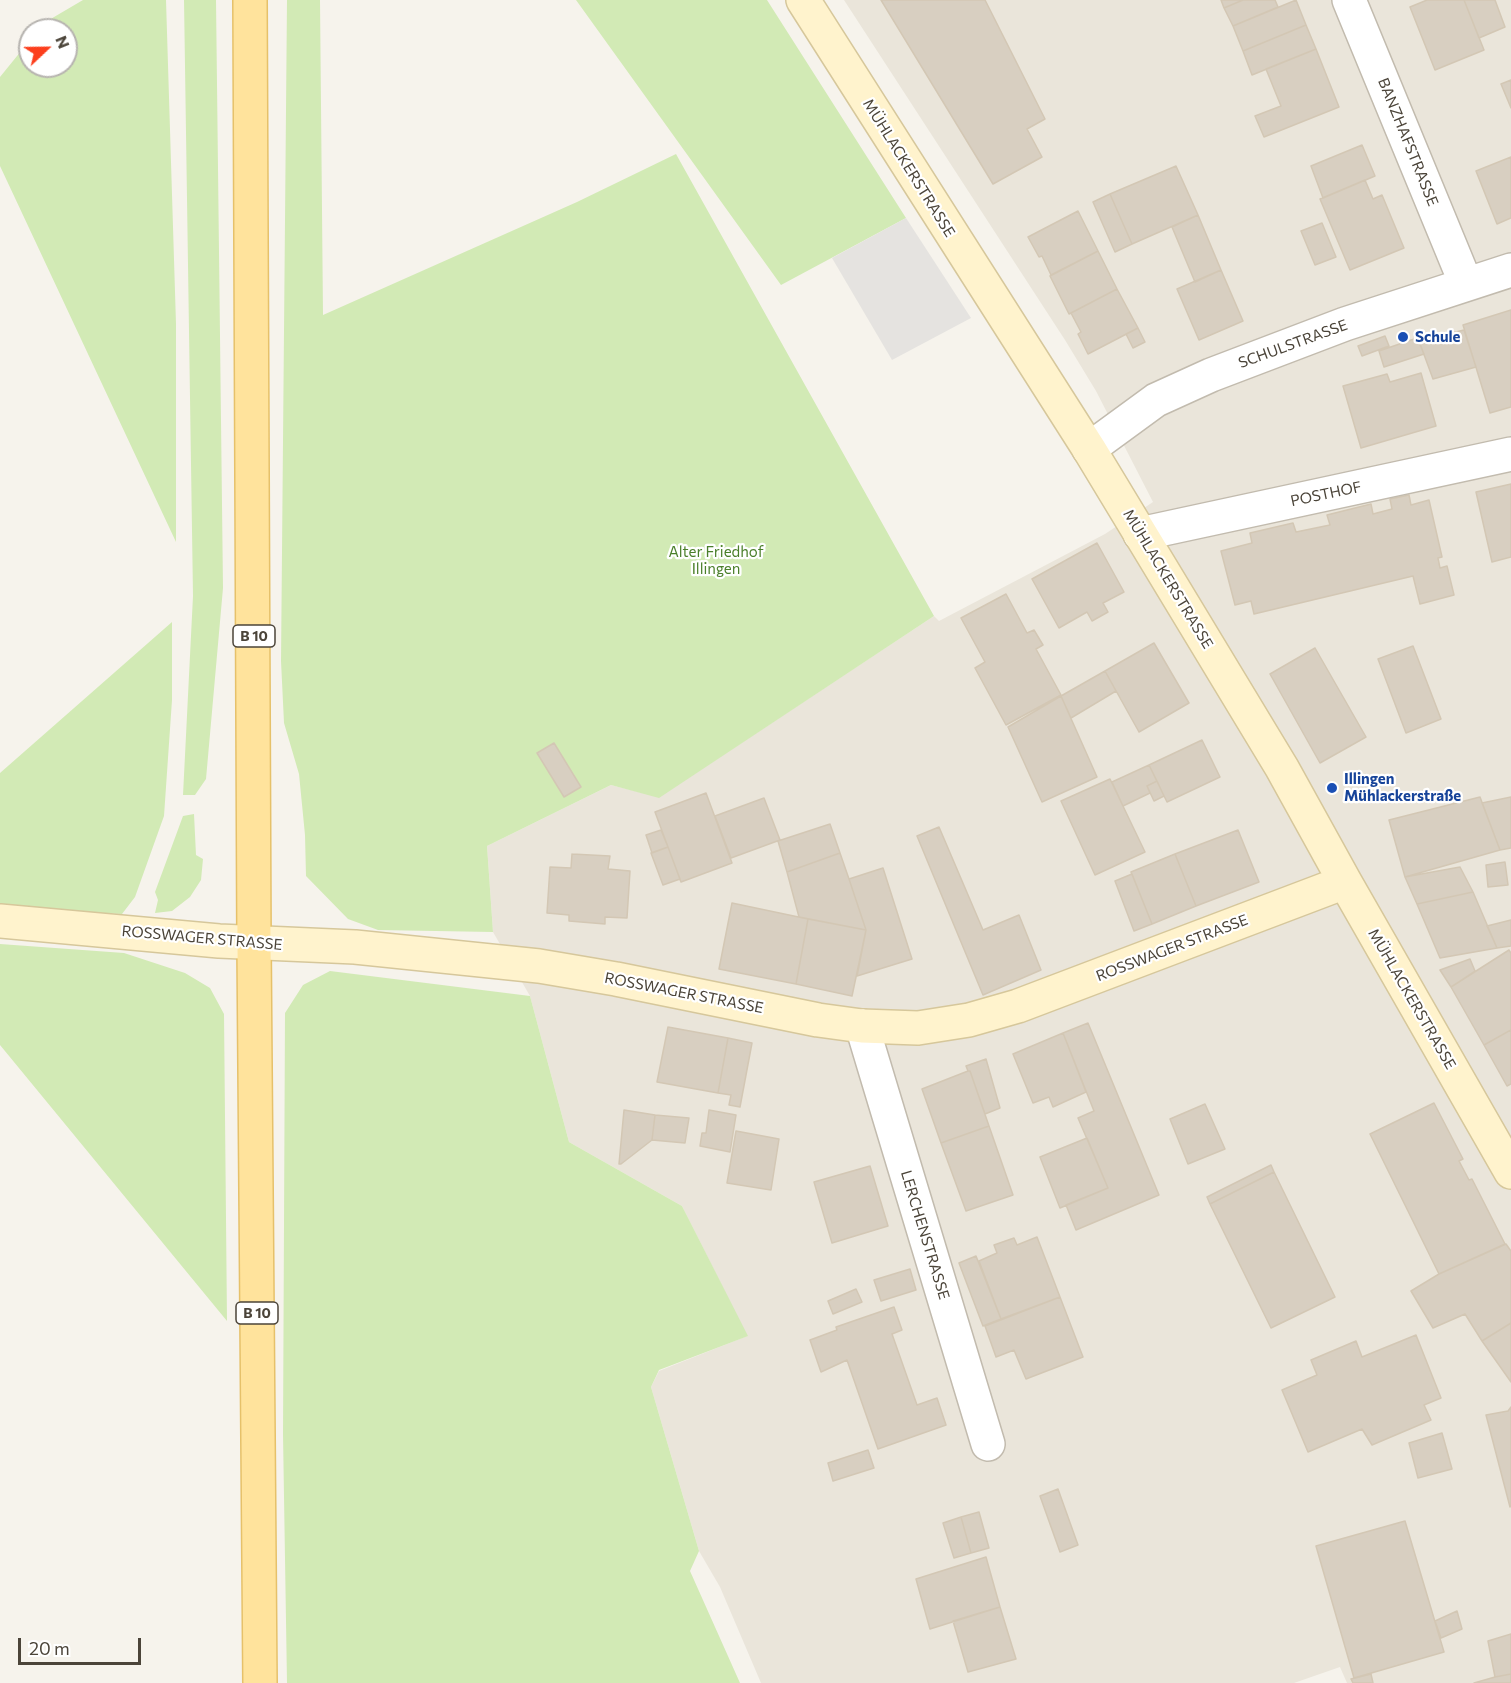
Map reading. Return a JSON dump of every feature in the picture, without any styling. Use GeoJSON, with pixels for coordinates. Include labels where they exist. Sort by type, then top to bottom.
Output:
{"type":"FeatureCollection","features":[{"type":"Feature","properties":{"kind":"main road","name":"B 10"},"geometry":{"type":"LineString","coordinates":[[250,0],[254,944],[261,1683]]}},
{"type":"Feature","properties":{"kind":"street","name":"MÜHLACKERSTRASSE"},"geometry":{"type":"LineString","coordinates":[[802,0],[1089,449],[1282,768],[1511,1172]]}},
{"type":"Feature","properties":{"kind":"street","name":"BANZHAFSTRASSE"},"geometry":{"type":"LineString","coordinates":[[1349,0],[1466,284]]}},
{"type":"Feature","properties":{"kind":"street","name":"SCHULSTRASSE"},"geometry":{"type":"LineString","coordinates":[[1089,449],[1156,400],[1210,375],[1334,328],[1511,270]]}},
{"type":"Feature","properties":{"kind":"street","name":"POSTHOF"},"geometry":{"type":"LineString","coordinates":[[1140,534],[1511,454]]}},
{"type":"Feature","properties":{"kind":"street","name":"ROSSWAGER STRASSE"},"geometry":{"type":"LineString","coordinates":[[0,921],[254,944],[355,947],[539,966],[616,979],[818,1020],[862,1026],[918,1028],[969,1020],[1018,1006],[1345,882]]}},
{"type":"Feature","properties":{"kind":"street","name":"LERCHENSTRASSE"},"geometry":{"type":"LineString","coordinates":[[862,1026],[988,1444]]}},
{"type":"Feature","properties":{"kind":"shaded area"},"geometry":{"type":"Polygon","coordinates":[[[844,0],[1511,0],[1511,1683],[1347,1683],[1340,1667],[1294,1683],[761,1683],[720,1587],[699,1551],[651,1387],[659,1371],[747,1336],[682,1206],[569,1142],[530,996],[493,932],[487,846],[611,785],[659,797],[934,616],[939,621],[1105,534],[1153,502],[1096,391],[1065,340],[844,0]]]}},
{"type":"Feature","properties":{"kind":"shaded area"},"geometry":{"type":"Polygon","coordinates":[[[906,218],[971,318],[892,360],[832,258],[906,218]]]}},
{"type":"Feature","properties":{"kind":"green space"},"geometry":{"type":"Polygon","coordinates":[[[83,0],[166,0],[176,324],[176,542],[0,166],[0,77],[18,55],[18,78],[78,78],[78,18],[52,18],[83,0]]]}},
{"type":"Feature","properties":{"kind":"green space"},"geometry":{"type":"Polygon","coordinates":[[[184,0],[216,0],[223,588],[206,779],[195,795],[183,795],[193,596],[184,0]]]}},
{"type":"Feature","properties":{"kind":"green space","name":"Alter Friedhof Illingen"},"geometry":{"type":"Polygon","coordinates":[[[287,0],[320,0],[323,315],[577,202],[676,154],[934,616],[659,798],[611,785],[487,846],[493,932],[378,930],[348,919],[306,876],[305,835],[299,774],[284,723],[281,661],[287,0]]]}},
{"type":"Feature","properties":{"kind":"green space"},"geometry":{"type":"Polygon","coordinates":[[[576,0],[767,0],[906,218],[781,285],[576,0]]]}},
{"type":"Feature","properties":{"kind":"green space"},"geometry":{"type":"Polygon","coordinates":[[[172,622],[172,700],[164,816],[135,897],[122,914],[0,909],[0,773],[172,622]]]}},
{"type":"Feature","properties":{"kind":"green space"},"geometry":{"type":"Polygon","coordinates":[[[194,814],[196,855],[203,859],[201,880],[190,897],[172,911],[155,913],[158,900],[155,892],[183,816],[194,814]]]}},
{"type":"Feature","properties":{"kind":"green space"},"geometry":{"type":"Polygon","coordinates":[[[0,944],[124,953],[185,973],[210,988],[224,1014],[227,1321],[0,1045],[0,944]]]}},
{"type":"Feature","properties":{"kind":"green space"},"geometry":{"type":"Polygon","coordinates":[[[330,971],[530,996],[569,1142],[682,1206],[748,1336],[659,1370],[651,1387],[699,1551],[690,1571],[740,1683],[287,1683],[283,1434],[285,1013],[303,985],[330,971]]]}},
{"type":"Feature","properties":{"kind":"building"},"geometry":{"type":"Polygon","coordinates":[[[881,0],[985,0],[1045,119],[1027,129],[1042,157],[993,184],[881,0]]]}},
{"type":"Feature","properties":{"kind":"building"},"geometry":{"type":"Polygon","coordinates":[[[1221,0],[1243,0],[1224,8],[1221,0]]]}},
{"type":"Feature","properties":{"kind":"building"},"geometry":{"type":"Polygon","coordinates":[[[1243,0],[1275,0],[1278,7],[1233,26],[1224,8],[1243,0]]]}},
{"type":"Feature","properties":{"kind":"building"},"geometry":{"type":"Polygon","coordinates":[[[1296,0],[1306,25],[1243,51],[1233,26],[1296,0]]]}},
{"type":"Feature","properties":{"kind":"building"},"geometry":{"type":"Polygon","coordinates":[[[1427,0],[1464,0],[1484,50],[1435,70],[1410,7],[1427,0]]]}},
{"type":"Feature","properties":{"kind":"building"},"geometry":{"type":"Polygon","coordinates":[[[1464,0],[1495,0],[1505,27],[1479,38],[1464,0]]]}},
{"type":"Feature","properties":{"kind":"building"},"geometry":{"type":"Polygon","coordinates":[[[1306,25],[1316,49],[1252,75],[1243,51],[1306,25]]]}},
{"type":"Feature","properties":{"kind":"building"},"geometry":{"type":"Polygon","coordinates":[[[1316,49],[1339,107],[1264,137],[1255,116],[1281,106],[1266,69],[1316,49]]]}},
{"type":"Feature","properties":{"kind":"building"},"geometry":{"type":"Polygon","coordinates":[[[1511,80],[1511,108],[1501,84],[1511,80]]]}},
{"type":"Feature","properties":{"kind":"building"},"geometry":{"type":"Polygon","coordinates":[[[1362,145],[1375,176],[1323,198],[1311,166],[1362,145]]]}},
{"type":"Feature","properties":{"kind":"building"},"geometry":{"type":"Polygon","coordinates":[[[1511,157],[1511,218],[1497,224],[1476,171],[1511,157]]]}},
{"type":"Feature","properties":{"kind":"building"},"geometry":{"type":"Polygon","coordinates":[[[1176,166],[1198,215],[1132,244],[1110,194],[1176,166]]]}},
{"type":"Feature","properties":{"kind":"building"},"geometry":{"type":"Polygon","coordinates":[[[1365,180],[1373,199],[1382,195],[1404,248],[1350,270],[1320,199],[1365,180]]]}},
{"type":"Feature","properties":{"kind":"building"},"geometry":{"type":"Polygon","coordinates":[[[1110,194],[1132,244],[1115,252],[1093,202],[1110,194]]]}},
{"type":"Feature","properties":{"kind":"building"},"geometry":{"type":"Polygon","coordinates":[[[1078,211],[1098,251],[1051,275],[1042,256],[1039,257],[1028,237],[1078,211]]]}},
{"type":"Feature","properties":{"kind":"building"},"geometry":{"type":"Polygon","coordinates":[[[1198,215],[1221,270],[1195,282],[1172,227],[1198,215]]]}},
{"type":"Feature","properties":{"kind":"building"},"geometry":{"type":"Polygon","coordinates":[[[1322,223],[1336,257],[1315,265],[1301,231],[1322,223]]]}},
{"type":"Feature","properties":{"kind":"building"},"geometry":{"type":"Polygon","coordinates":[[[1098,251],[1117,289],[1069,314],[1050,276],[1098,251]]]}},
{"type":"Feature","properties":{"kind":"building"},"geometry":{"type":"Polygon","coordinates":[[[1221,270],[1243,321],[1199,340],[1177,289],[1221,270]]]}},
{"type":"Feature","properties":{"kind":"building"},"geometry":{"type":"Polygon","coordinates":[[[1117,289],[1138,328],[1088,354],[1078,334],[1081,332],[1071,313],[1117,289]]]}},
{"type":"Feature","properties":{"kind":"building"},"geometry":{"type":"Polygon","coordinates":[[[1511,310],[1511,407],[1490,413],[1463,325],[1511,310]]]}},
{"type":"Feature","properties":{"kind":"building"},"geometry":{"type":"Polygon","coordinates":[[[1138,328],[1145,342],[1133,348],[1126,334],[1138,328]]]}},
{"type":"Feature","properties":{"kind":"building"},"geometry":{"type":"Polygon","coordinates":[[[1464,330],[1476,367],[1433,379],[1419,341],[1464,330]]]}},
{"type":"Feature","properties":{"kind":"building"},"geometry":{"type":"Polygon","coordinates":[[[1385,336],[1389,346],[1362,356],[1358,346],[1385,336]]]}},
{"type":"Feature","properties":{"kind":"building"},"geometry":{"type":"Polygon","coordinates":[[[1417,338],[1424,354],[1384,367],[1379,351],[1417,338]]]}},
{"type":"Feature","properties":{"kind":"building"},"geometry":{"type":"Polygon","coordinates":[[[1421,373],[1436,426],[1361,448],[1343,386],[1387,374],[1390,382],[1421,373]]]}},
{"type":"Feature","properties":{"kind":"building"},"geometry":{"type":"Polygon","coordinates":[[[1511,484],[1511,557],[1492,562],[1476,492],[1511,484]]]}},
{"type":"Feature","properties":{"kind":"building"},"geometry":{"type":"Polygon","coordinates":[[[1409,495],[1411,505],[1429,500],[1442,557],[1438,558],[1440,568],[1447,566],[1454,595],[1420,604],[1413,576],[1254,614],[1251,601],[1235,605],[1221,551],[1252,543],[1250,533],[1293,523],[1296,532],[1330,525],[1327,515],[1371,504],[1373,514],[1392,509],[1390,499],[1409,495]]]}},
{"type":"Feature","properties":{"kind":"building"},"geometry":{"type":"Polygon","coordinates":[[[1097,543],[1124,592],[1103,603],[1108,612],[1092,621],[1087,612],[1059,628],[1032,579],[1097,543]]]}},
{"type":"Feature","properties":{"kind":"building"},"geometry":{"type":"Polygon","coordinates":[[[1006,594],[1027,633],[1034,630],[1043,645],[1036,649],[1061,695],[1006,725],[975,668],[985,662],[961,618],[1006,594]]]}},
{"type":"Feature","properties":{"kind":"building"},"geometry":{"type":"Polygon","coordinates":[[[1154,643],[1189,703],[1139,732],[1105,671],[1154,643]]]}},
{"type":"Feature","properties":{"kind":"building"},"geometry":{"type":"Polygon","coordinates":[[[1413,646],[1441,719],[1406,733],[1378,659],[1413,646]]]}},
{"type":"Feature","properties":{"kind":"building"},"geometry":{"type":"Polygon","coordinates":[[[1315,648],[1366,737],[1320,763],[1270,674],[1315,648]]]}},
{"type":"Feature","properties":{"kind":"building"},"geometry":{"type":"Polygon","coordinates":[[[1105,671],[1116,691],[1071,718],[1061,696],[1105,671]]]}},
{"type":"Feature","properties":{"kind":"building"},"geometry":{"type":"Polygon","coordinates":[[[1061,696],[1097,777],[1042,802],[1008,727],[1061,696]]]}},
{"type":"Feature","properties":{"kind":"building"},"geometry":{"type":"Polygon","coordinates":[[[1202,740],[1220,777],[1167,802],[1149,765],[1202,740]]]}},
{"type":"Feature","properties":{"kind":"building"},"geometry":{"type":"Polygon","coordinates":[[[554,743],[581,787],[564,797],[537,753],[554,743]]]}},
{"type":"Feature","properties":{"kind":"building"},"geometry":{"type":"Polygon","coordinates":[[[1149,765],[1157,781],[1147,786],[1150,793],[1123,806],[1112,782],[1149,765]]]}},
{"type":"Feature","properties":{"kind":"building"},"geometry":{"type":"Polygon","coordinates":[[[1110,779],[1145,852],[1095,875],[1061,801],[1110,779]]]}},
{"type":"Feature","properties":{"kind":"building"},"geometry":{"type":"Polygon","coordinates":[[[1157,781],[1164,796],[1154,801],[1147,786],[1157,781]]]}},
{"type":"Feature","properties":{"kind":"building"},"geometry":{"type":"Polygon","coordinates":[[[706,793],[732,863],[681,882],[655,812],[706,793]]]}},
{"type":"Feature","properties":{"kind":"building"},"geometry":{"type":"Polygon","coordinates":[[[1480,797],[1500,850],[1405,877],[1389,820],[1480,797]]]}},
{"type":"Feature","properties":{"kind":"building"},"geometry":{"type":"Polygon","coordinates":[[[1511,797],[1511,848],[1500,850],[1482,803],[1511,797]]]}},
{"type":"Feature","properties":{"kind":"building"},"geometry":{"type":"Polygon","coordinates":[[[764,798],[780,840],[731,858],[715,816],[764,798]]]}},
{"type":"Feature","properties":{"kind":"building"},"geometry":{"type":"Polygon","coordinates":[[[830,824],[840,853],[787,872],[778,841],[830,824]]]}},
{"type":"Feature","properties":{"kind":"building"},"geometry":{"type":"Polygon","coordinates":[[[939,827],[983,930],[1019,915],[1041,970],[983,995],[917,836],[939,827]]]}},
{"type":"Feature","properties":{"kind":"building"},"geometry":{"type":"Polygon","coordinates":[[[661,830],[668,847],[652,853],[646,835],[661,830]]]}},
{"type":"Feature","properties":{"kind":"building"},"geometry":{"type":"Polygon","coordinates":[[[1238,830],[1259,882],[1196,906],[1175,854],[1238,830]]]}},
{"type":"Feature","properties":{"kind":"building"},"geometry":{"type":"Polygon","coordinates":[[[668,847],[680,879],[663,885],[651,853],[668,847]]]}},
{"type":"Feature","properties":{"kind":"building"},"geometry":{"type":"Polygon","coordinates":[[[840,853],[866,930],[799,917],[787,872],[840,853]]]}},
{"type":"Feature","properties":{"kind":"building"},"geometry":{"type":"Polygon","coordinates":[[[572,854],[610,856],[608,869],[630,871],[627,918],[605,917],[605,924],[569,921],[569,915],[547,913],[550,867],[571,868],[572,854]]]}},
{"type":"Feature","properties":{"kind":"building"},"geometry":{"type":"Polygon","coordinates":[[[1175,854],[1196,906],[1152,924],[1131,872],[1175,854]]]}},
{"type":"Feature","properties":{"kind":"building"},"geometry":{"type":"Polygon","coordinates":[[[1505,862],[1508,885],[1488,887],[1486,865],[1505,862]]]}},
{"type":"Feature","properties":{"kind":"building"},"geometry":{"type":"Polygon","coordinates":[[[1460,867],[1473,892],[1417,904],[1405,877],[1460,867]]]}},
{"type":"Feature","properties":{"kind":"building"},"geometry":{"type":"Polygon","coordinates":[[[883,868],[912,959],[857,976],[866,930],[849,879],[883,868]]]}},
{"type":"Feature","properties":{"kind":"building"},"geometry":{"type":"Polygon","coordinates":[[[1132,874],[1152,924],[1134,931],[1115,881],[1132,874]]]}},
{"type":"Feature","properties":{"kind":"building"},"geometry":{"type":"Polygon","coordinates":[[[1473,892],[1497,948],[1440,958],[1417,904],[1473,892]]]}},
{"type":"Feature","properties":{"kind":"building"},"geometry":{"type":"Polygon","coordinates":[[[732,903],[808,919],[796,984],[719,969],[732,903]]]}},
{"type":"Feature","properties":{"kind":"building"},"geometry":{"type":"Polygon","coordinates":[[[808,919],[866,930],[852,996],[796,984],[808,919]]]}},
{"type":"Feature","properties":{"kind":"building"},"geometry":{"type":"Polygon","coordinates":[[[1511,920],[1511,946],[1497,948],[1487,926],[1511,920]]]}},
{"type":"Feature","properties":{"kind":"building"},"geometry":{"type":"Polygon","coordinates":[[[1509,950],[1511,953],[1511,1030],[1484,1045],[1451,987],[1509,950]]]}},
{"type":"Feature","properties":{"kind":"building"},"geometry":{"type":"Polygon","coordinates":[[[1470,959],[1475,971],[1451,987],[1440,970],[1470,959]]]}},
{"type":"Feature","properties":{"kind":"building"},"geometry":{"type":"Polygon","coordinates":[[[1088,1023],[1159,1195],[1076,1230],[1066,1205],[1108,1188],[1078,1118],[1094,1111],[1063,1033],[1088,1023]]]}},
{"type":"Feature","properties":{"kind":"building"},"geometry":{"type":"Polygon","coordinates":[[[668,1027],[728,1038],[718,1093],[657,1082],[668,1027]]]}},
{"type":"Feature","properties":{"kind":"building"},"geometry":{"type":"Polygon","coordinates":[[[1511,1030],[1511,1084],[1507,1086],[1484,1045],[1511,1030]]]}},
{"type":"Feature","properties":{"kind":"building"},"geometry":{"type":"Polygon","coordinates":[[[1063,1033],[1086,1092],[1053,1107],[1049,1097],[1033,1103],[1013,1054],[1063,1033]]]}},
{"type":"Feature","properties":{"kind":"building"},"geometry":{"type":"Polygon","coordinates":[[[728,1038],[752,1043],[740,1107],[729,1105],[731,1095],[718,1093],[728,1038]]]}},
{"type":"Feature","properties":{"kind":"building"},"geometry":{"type":"Polygon","coordinates":[[[986,1059],[1000,1108],[985,1114],[970,1071],[966,1066],[986,1059]]]}},
{"type":"Feature","properties":{"kind":"building"},"geometry":{"type":"Polygon","coordinates":[[[970,1071],[989,1126],[941,1143],[922,1089],[970,1071]]]}},
{"type":"Feature","properties":{"kind":"building"},"geometry":{"type":"Polygon","coordinates":[[[1434,1103],[1463,1159],[1459,1161],[1469,1180],[1472,1179],[1505,1244],[1439,1274],[1370,1134],[1434,1103]]]}},
{"type":"Feature","properties":{"kind":"building"},"geometry":{"type":"Polygon","coordinates":[[[1205,1104],[1225,1149],[1188,1164],[1170,1119],[1205,1104]]]}},
{"type":"Feature","properties":{"kind":"building"},"geometry":{"type":"Polygon","coordinates":[[[624,1110],[655,1115],[652,1140],[619,1164],[624,1110]]]}},
{"type":"Feature","properties":{"kind":"building"},"geometry":{"type":"Polygon","coordinates":[[[709,1110],[736,1115],[730,1152],[700,1146],[702,1133],[706,1133],[709,1110]]]}},
{"type":"Feature","properties":{"kind":"building"},"geometry":{"type":"Polygon","coordinates":[[[655,1115],[689,1118],[685,1143],[652,1140],[655,1115]]]}},
{"type":"Feature","properties":{"kind":"building"},"geometry":{"type":"Polygon","coordinates":[[[989,1126],[1013,1195],[966,1211],[941,1143],[989,1126]]]}},
{"type":"Feature","properties":{"kind":"building"},"geometry":{"type":"Polygon","coordinates":[[[736,1131],[779,1139],[771,1190],[727,1183],[736,1131]]]}},
{"type":"Feature","properties":{"kind":"building"},"geometry":{"type":"Polygon","coordinates":[[[1087,1138],[1108,1188],[1060,1208],[1040,1157],[1087,1138]]]}},
{"type":"Feature","properties":{"kind":"building"},"geometry":{"type":"Polygon","coordinates":[[[1271,1165],[1274,1172],[1210,1204],[1207,1197],[1271,1165]]]}},
{"type":"Feature","properties":{"kind":"building"},"geometry":{"type":"Polygon","coordinates":[[[870,1166],[888,1226],[832,1243],[814,1182],[870,1166]]]}},
{"type":"Feature","properties":{"kind":"building"},"geometry":{"type":"Polygon","coordinates":[[[1274,1172],[1335,1297],[1271,1328],[1210,1204],[1274,1172]]]}},
{"type":"Feature","properties":{"kind":"building"},"geometry":{"type":"Polygon","coordinates":[[[1037,1237],[1060,1297],[1001,1319],[979,1261],[997,1253],[994,1245],[1014,1238],[1017,1245],[1037,1237]]]}},
{"type":"Feature","properties":{"kind":"building"},"geometry":{"type":"Polygon","coordinates":[[[1506,1244],[1511,1251],[1511,1323],[1482,1341],[1465,1314],[1433,1328],[1411,1291],[1439,1274],[1506,1244]]]}},
{"type":"Feature","properties":{"kind":"building"},"geometry":{"type":"Polygon","coordinates":[[[976,1256],[1001,1319],[983,1326],[959,1263],[976,1256]]]}},
{"type":"Feature","properties":{"kind":"building"},"geometry":{"type":"Polygon","coordinates":[[[910,1269],[916,1290],[881,1301],[874,1280],[910,1269]]]}},
{"type":"Feature","properties":{"kind":"building"},"geometry":{"type":"Polygon","coordinates":[[[856,1289],[862,1302],[833,1314],[828,1301],[856,1289]]]}},
{"type":"Feature","properties":{"kind":"building"},"geometry":{"type":"Polygon","coordinates":[[[1060,1297],[1083,1357],[1026,1379],[1014,1350],[996,1357],[985,1326],[1060,1297]]]}},
{"type":"Feature","properties":{"kind":"building"},"geometry":{"type":"Polygon","coordinates":[[[894,1307],[902,1330],[892,1334],[917,1405],[937,1398],[946,1425],[878,1449],[847,1360],[821,1372],[810,1340],[837,1330],[836,1327],[894,1307]]]}},
{"type":"Feature","properties":{"kind":"building"},"geometry":{"type":"Polygon","coordinates":[[[1511,1323],[1511,1382],[1482,1341],[1511,1323]]]}},
{"type":"Feature","properties":{"kind":"building"},"geometry":{"type":"Polygon","coordinates":[[[1416,1335],[1441,1398],[1424,1405],[1431,1420],[1372,1445],[1362,1429],[1308,1452],[1282,1390],[1317,1375],[1311,1360],[1356,1341],[1362,1357],[1416,1335]]]}},
{"type":"Feature","properties":{"kind":"building"},"geometry":{"type":"Polygon","coordinates":[[[1511,1407],[1510,1507],[1486,1415],[1508,1411],[1511,1407]]]}},
{"type":"Feature","properties":{"kind":"building"},"geometry":{"type":"Polygon","coordinates":[[[1442,1433],[1452,1469],[1418,1478],[1409,1443],[1442,1433]]]}},
{"type":"Feature","properties":{"kind":"building"},"geometry":{"type":"Polygon","coordinates":[[[868,1450],[874,1468],[833,1481],[828,1463],[868,1450]]]}},
{"type":"Feature","properties":{"kind":"building"},"geometry":{"type":"Polygon","coordinates":[[[1058,1489],[1078,1545],[1060,1552],[1040,1496],[1058,1489]]]}},
{"type":"Feature","properties":{"kind":"building"},"geometry":{"type":"Polygon","coordinates":[[[979,1512],[989,1548],[971,1553],[961,1517],[979,1512]]]}},
{"type":"Feature","properties":{"kind":"building"},"geometry":{"type":"Polygon","coordinates":[[[961,1517],[971,1553],[954,1558],[943,1523],[961,1517]]]}},
{"type":"Feature","properties":{"kind":"building"},"geometry":{"type":"Polygon","coordinates":[[[1405,1521],[1444,1652],[1354,1678],[1316,1546],[1405,1521]]]}},
{"type":"Feature","properties":{"kind":"building"},"geometry":{"type":"Polygon","coordinates":[[[986,1557],[1000,1607],[930,1629],[916,1579],[986,1557]]]}},
{"type":"Feature","properties":{"kind":"building"},"geometry":{"type":"Polygon","coordinates":[[[1000,1607],[1016,1659],[968,1672],[953,1621],[1000,1607]]]}},
{"type":"Feature","properties":{"kind":"building"},"geometry":{"type":"Polygon","coordinates":[[[1457,1611],[1462,1629],[1441,1638],[1435,1621],[1457,1611]]]}},
{"type":"Feature","properties":{"kind":"building"},"geometry":{"type":"Polygon","coordinates":[[[1511,1634],[1511,1674],[1495,1677],[1488,1641],[1511,1634]]]}},
{"type":"Feature","properties":{"kind":"building"},"geometry":{"type":"Polygon","coordinates":[[[1371,1674],[1373,1683],[1353,1683],[1351,1679],[1371,1674]]]}},
{"type":"Feature","properties":{"kind":"building"},"geometry":{"type":"Polygon","coordinates":[[[1511,1674],[1511,1683],[1474,1683],[1495,1677],[1511,1674]]]}},
{"type":"Feature","properties":{"kind":"place","name":"Schule"},"geometry":{"type":"Point","coordinates":[1403,337]}},
{"type":"Feature","properties":{"kind":"place","name":"Illingen Mühlackerstraße"},"geometry":{"type":"Point","coordinates":[1332,788]}}]}
